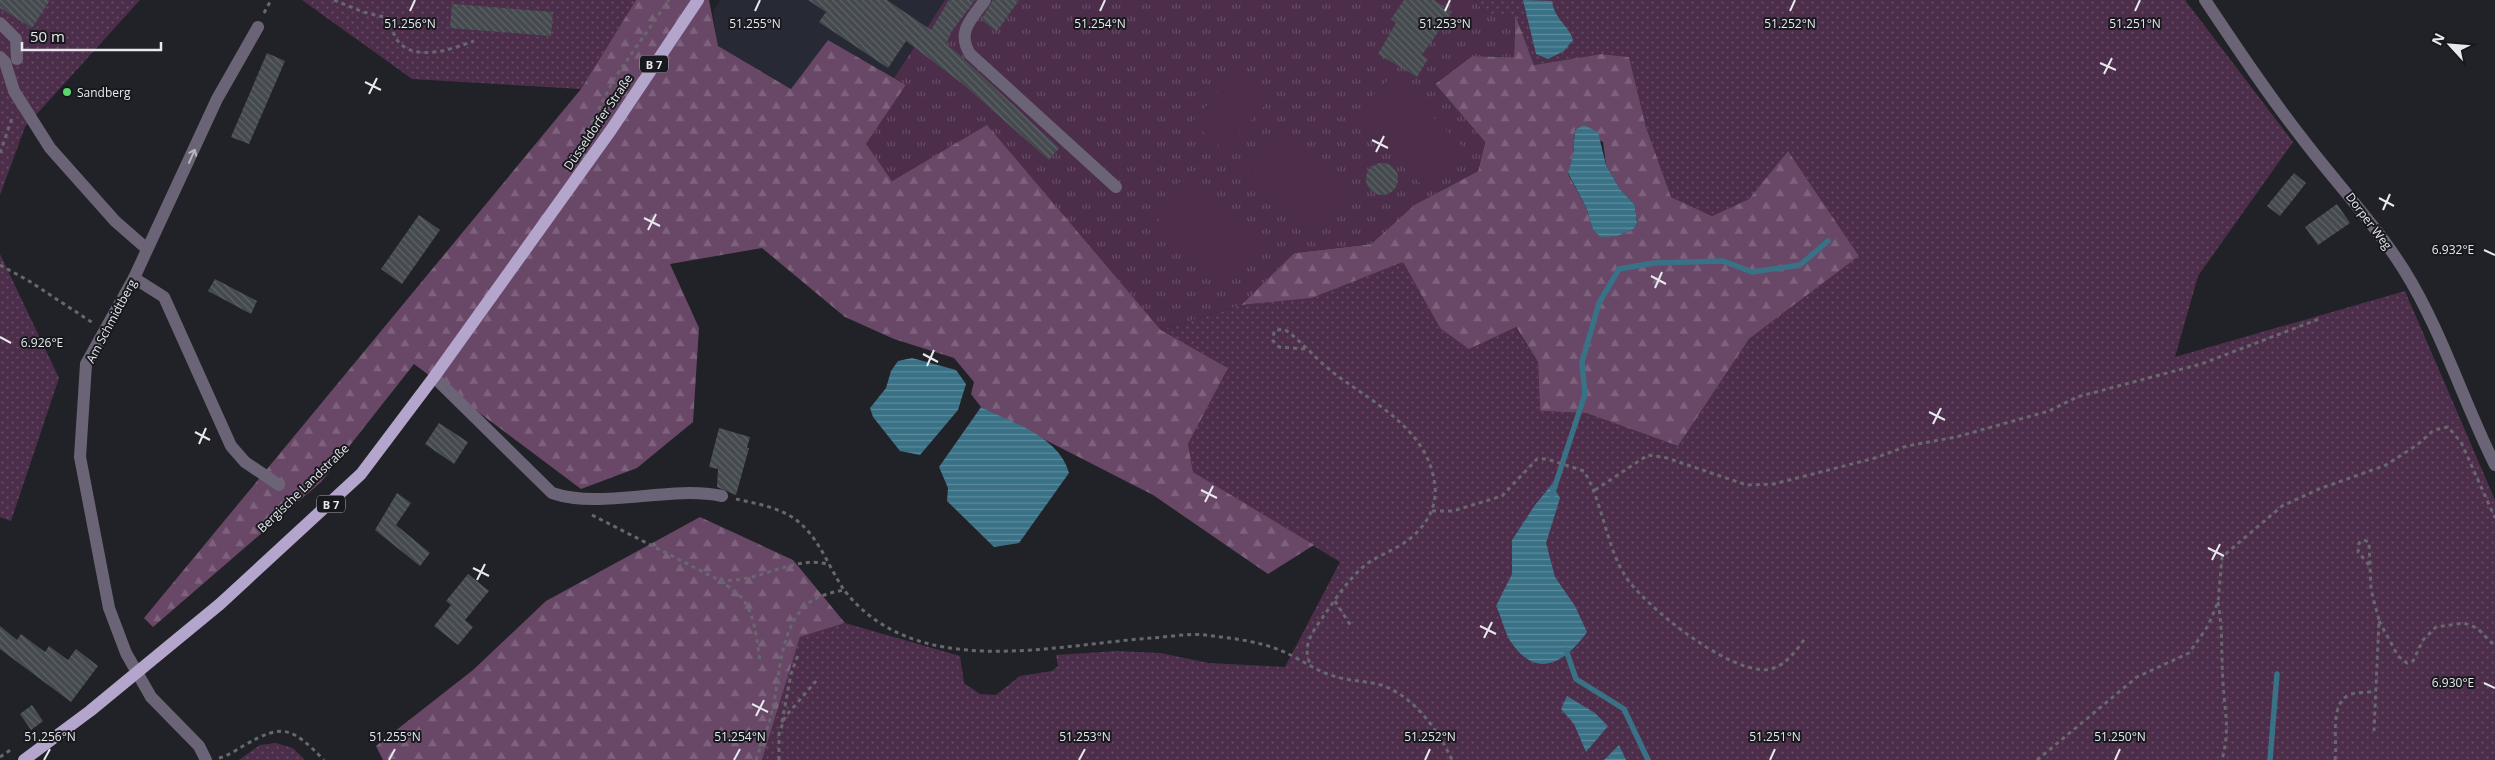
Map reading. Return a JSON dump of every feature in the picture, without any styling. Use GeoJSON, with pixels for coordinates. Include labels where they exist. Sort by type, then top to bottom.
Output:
{"type":"FeatureCollection","features":[{"type":"Feature","properties":{"kind":"main road","name":"Düsseldorfer Straße"},"geometry":{"type":"LineString","coordinates":[[434,378],[571,185],[698,0]]}},
{"type":"Feature","properties":{"kind":"main road","name":"B 7"},"geometry":{"type":"LineString","coordinates":[[24,760],[137,674],[220,604],[338,498],[384,447],[434,378]]}},
{"type":"Feature","properties":{"kind":"street"},"geometry":{"type":"LineString","coordinates":[[985,0],[964,31],[964,44],[970,54],[1116,187]]}},
{"type":"Feature","properties":{"kind":"street","name":"Dorper Weg"},"geometry":{"type":"LineString","coordinates":[[2205,0],[2261,83],[2306,144],[2366,214],[2404,270],[2434,322],[2454,376],[2495,465]]}},
{"type":"Feature","properties":{"kind":"street"},"geometry":{"type":"LineString","coordinates":[[0,23],[16,39],[17,59]]}},
{"type":"Feature","properties":{"kind":"street","name":"Am Schmidtberg"},"geometry":{"type":"LineString","coordinates":[[206,760],[199,746],[151,697],[129,659],[109,608],[80,457],[86,364],[134,278],[217,99],[258,28]]}},
{"type":"Feature","properties":{"kind":"street"},"geometry":{"type":"LineString","coordinates":[[0,57],[5,62],[14,91],[50,148],[115,221],[147,249]]}},
{"type":"Feature","properties":{"kind":"street"},"geometry":{"type":"LineString","coordinates":[[134,278],[164,297],[231,446],[245,462],[280,485]]}},
{"type":"Feature","properties":{"kind":"street"},"geometry":{"type":"LineString","coordinates":[[434,378],[552,493],[578,499],[700,492],[722,496]]}},
{"type":"Feature","properties":{"kind":"path"},"geometry":{"type":"LineString","coordinates":[[334,0],[363,12],[388,18],[397,40],[415,52],[444,50],[474,41]]}},
{"type":"Feature","properties":{"kind":"path","name":"Düsseldorfer Straße"},"geometry":{"type":"LineString","coordinates":[[584,139],[614,79],[668,0]]}},
{"type":"Feature","properties":{"kind":"path"},"geometry":{"type":"LineString","coordinates":[[0,271],[1,265],[85,316],[103,332]]}},
{"type":"Feature","properties":{"kind":"path"},"geometry":{"type":"LineString","coordinates":[[1595,490],[1642,457],[1656,455],[1747,485],[1774,484],[1875,458],[1907,446],[1956,438],[2049,411],[2077,397],[2201,364],[2319,319]]}},
{"type":"Feature","properties":{"kind":"path"},"geometry":{"type":"LineString","coordinates":[[1305,349],[1279,347],[1273,341],[1274,331],[1282,329],[1287,331],[1305,349],[1392,416],[1415,437],[1428,457],[1435,490],[1432,511],[1413,536],[1396,548],[1369,562],[1354,576],[1335,602],[1307,643],[1306,654],[1312,666]]}},
{"type":"Feature","properties":{"kind":"path"},"geometry":{"type":"LineString","coordinates":[[2222,760],[2226,744],[2228,714],[2223,683],[2223,630],[2218,602],[2222,558],[2259,524],[2282,506],[2386,465],[2417,445],[2434,430],[2448,427],[2461,442],[2495,518]]}},
{"type":"Feature","properties":{"kind":"path"},"geometry":{"type":"LineString","coordinates":[[1432,511],[1453,511],[1494,499],[1508,490],[1537,458],[1547,459],[1584,471],[1595,490],[1610,545],[1629,584],[1675,625],[1710,650],[1744,666],[1768,670],[1787,661],[1806,637]]}},
{"type":"Feature","properties":{"kind":"path"},"geometry":{"type":"LineString","coordinates":[[722,496],[772,508],[801,524],[820,548],[827,564],[844,590],[867,616],[878,624],[933,646],[986,653],[1203,635],[1273,648],[1337,677],[1384,686],[1398,694],[1413,704],[1433,727],[1452,760]]}},
{"type":"Feature","properties":{"kind":"path"},"geometry":{"type":"LineString","coordinates":[[564,497],[584,511],[719,580],[742,598],[755,632],[760,661]]}},
{"type":"Feature","properties":{"kind":"path"},"geometry":{"type":"LineString","coordinates":[[2370,565],[2358,552],[2359,543],[2364,540],[2369,542],[2370,565],[2371,590],[2379,620],[2398,656],[2407,663],[2413,661],[2423,640],[2436,627],[2464,623],[2477,628],[2495,646]]}},
{"type":"Feature","properties":{"kind":"path"},"geometry":{"type":"LineString","coordinates":[[719,580],[736,582],[807,562],[827,564]]}},
{"type":"Feature","properties":{"kind":"path"},"geometry":{"type":"LineString","coordinates":[[756,760],[771,716],[783,652],[792,626],[802,608],[816,598],[844,590]]}},
{"type":"Feature","properties":{"kind":"path"},"geometry":{"type":"LineString","coordinates":[[1335,602],[1351,626]]}},
{"type":"Feature","properties":{"kind":"path"},"geometry":{"type":"LineString","coordinates":[[2037,760],[2137,677],[2189,653],[2208,626],[2218,602]]}},
{"type":"Feature","properties":{"kind":"path"},"geometry":{"type":"LineString","coordinates":[[2374,731],[2374,691],[2379,620]]}},
{"type":"Feature","properties":{"kind":"path"},"geometry":{"type":"LineString","coordinates":[[779,760],[780,730],[791,674],[798,655]]}},
{"type":"Feature","properties":{"kind":"path"},"geometry":{"type":"LineString","coordinates":[[780,730],[792,708],[816,681]]}},
{"type":"Feature","properties":{"kind":"path"},"geometry":{"type":"LineString","coordinates":[[2335,760],[2336,720],[2341,703],[2352,693],[2374,691]]}},
{"type":"Feature","properties":{"kind":"path"},"geometry":{"type":"LineString","coordinates":[[212,760],[222,758],[262,734],[284,731],[302,739],[324,760]]}},
{"type":"Feature","properties":{"kind":"path"},"geometry":{"type":"LineString","coordinates":[[0,757],[19,744]]}},
{"type":"Feature","properties":{"kind":"shaded area"},"geometry":{"type":"Polygon","coordinates":[[[720,0],[945,0],[894,78],[828,40],[792,89],[717,46],[713,11],[720,0]]]}},
{"type":"Feature","properties":{"kind":"green space"},"geometry":{"type":"Polygon","coordinates":[[[0,0],[140,0],[25,127],[0,195],[0,0]]]}},
{"type":"Feature","properties":{"kind":"green space"},"geometry":{"type":"Polygon","coordinates":[[[302,0],[636,0],[581,89],[412,79],[302,0]]]}},
{"type":"Feature","properties":{"kind":"green space"},"geometry":{"type":"Polygon","coordinates":[[[636,0],[709,0],[718,46],[791,89],[828,40],[906,85],[867,143],[892,181],[987,124],[1161,330],[1228,368],[1188,444],[1193,472],[1314,545],[1268,574],[1153,495],[981,407],[971,394],[974,382],[954,358],[894,339],[845,317],[762,248],[670,264],[699,328],[693,422],[637,468],[581,489],[414,364],[321,482],[153,627],[144,618],[581,89],[636,0]]]}},
{"type":"Feature","properties":{"kind":"green space"},"geometry":{"type":"Polygon","coordinates":[[[945,0],[1475,0],[1486,14],[1515,14],[1514,57],[1472,56],[1435,84],[1485,142],[1478,171],[1414,205],[1371,244],[1294,253],[1241,305],[1161,330],[987,125],[892,181],[866,144],[906,85],[894,78],[945,0]]]}},
{"type":"Feature","properties":{"kind":"green space"},"geometry":{"type":"Polygon","coordinates":[[[1475,0],[2185,0],[2293,142],[2198,276],[2175,357],[2405,291],[2495,500],[2495,760],[762,760],[800,637],[845,623],[960,656],[964,683],[980,694],[996,695],[1020,676],[1052,671],[1058,666],[1056,655],[1117,651],[1160,653],[1209,663],[1285,667],[1340,562],[1193,472],[1188,444],[1228,368],[1161,330],[1241,305],[1312,298],[1403,262],[1440,328],[1515,327],[1538,362],[1540,411],[1586,413],[1678,446],[1749,339],[1859,256],[1788,151],[1749,199],[1712,216],[1671,197],[1646,127],[1629,57],[1601,54],[1534,65],[1515,14],[1486,14],[1475,0]]]}},
{"type":"Feature","properties":{"kind":"green space"},"geometry":{"type":"Polygon","coordinates":[[[1515,14],[1534,65],[1601,54],[1629,57],[1646,127],[1671,197],[1712,216],[1749,199],[1788,151],[1859,256],[1749,339],[1678,446],[1586,413],[1540,411],[1538,362],[1516,327],[1469,349],[1440,328],[1403,262],[1312,298],[1241,305],[1294,253],[1371,244],[1414,205],[1478,171],[1485,142],[1435,84],[1472,56],[1514,57],[1515,14]],[[1575,129],[1573,155],[1568,174],[1586,207],[1593,230],[1618,236],[1634,229],[1637,223],[1635,205],[1620,189],[1606,165],[1603,142],[1575,129]]]}},
{"type":"Feature","properties":{"kind":"green space"},"geometry":{"type":"Polygon","coordinates":[[[1240,68],[1272,97],[1224,150],[1192,122],[1240,68]]]}},
{"type":"Feature","properties":{"kind":"green space"},"geometry":{"type":"Polygon","coordinates":[[[1392,76],[1465,149],[1426,189],[1352,116],[1392,76]]]}},
{"type":"Feature","properties":{"kind":"green space"},"geometry":{"type":"Polygon","coordinates":[[[1280,124],[1353,198],[1313,237],[1240,162],[1280,124]]]}},
{"type":"Feature","properties":{"kind":"green space"},"geometry":{"type":"Polygon","coordinates":[[[1191,171],[1264,246],[1224,286],[1150,211],[1191,171]]]}},
{"type":"Feature","properties":{"kind":"green space"},"geometry":{"type":"Polygon","coordinates":[[[0,254],[59,378],[11,521],[0,517],[0,254]]]}},
{"type":"Feature","properties":{"kind":"green space"},"geometry":{"type":"Polygon","coordinates":[[[700,517],[793,560],[845,623],[800,637],[762,760],[383,760],[376,746],[473,670],[546,601],[700,517]]]}},
{"type":"Feature","properties":{"kind":"green space"},"geometry":{"type":"Polygon","coordinates":[[[276,743],[293,748],[305,760],[239,760],[260,745],[276,743]]]}},
{"type":"Feature","properties":{"kind":"water"},"geometry":{"type":"Polygon","coordinates":[[[1523,0],[1552,1],[1556,13],[1573,40],[1564,51],[1548,59],[1536,54],[1523,0]]]}},
{"type":"Feature","properties":{"kind":"water"},"geometry":{"type":"Polygon","coordinates":[[[1584,125],[1598,132],[1606,165],[1620,189],[1635,205],[1637,223],[1634,229],[1618,236],[1601,237],[1593,230],[1586,207],[1568,173],[1573,155],[1575,130],[1584,125]]]}},
{"type":"Feature","properties":{"kind":"water"},"geometry":{"type":"Polygon","coordinates":[[[912,358],[956,370],[966,384],[958,410],[920,455],[900,451],[873,417],[870,408],[886,388],[891,371],[898,361],[912,358]]]}},
{"type":"Feature","properties":{"kind":"water"},"geometry":{"type":"Polygon","coordinates":[[[981,407],[1020,425],[1045,440],[1064,460],[1069,473],[1019,543],[994,547],[947,501],[948,488],[939,467],[981,407]]]}},
{"type":"Feature","properties":{"kind":"water"},"geometry":{"type":"Polygon","coordinates":[[[1552,484],[1560,498],[1546,543],[1555,577],[1575,606],[1587,632],[1569,652],[1559,659],[1539,664],[1529,660],[1519,652],[1509,639],[1496,606],[1512,574],[1512,540],[1535,505],[1552,484]]]}},
{"type":"Feature","properties":{"kind":"water"},"geometry":{"type":"Polygon","coordinates":[[[1567,696],[1595,713],[1608,726],[1586,752],[1574,724],[1561,709],[1567,696]]]}},
{"type":"Feature","properties":{"kind":"water"},"geometry":{"type":"Polygon","coordinates":[[[1619,745],[1626,760],[1604,760],[1619,745]]]}},
{"type":"Feature","properties":{"kind":"building"},"geometry":{"type":"Polygon","coordinates":[[[0,0],[50,0],[32,28],[0,8],[0,0]]]}},
{"type":"Feature","properties":{"kind":"building"},"geometry":{"type":"Polygon","coordinates":[[[808,0],[887,0],[931,30],[949,0],[975,0],[952,31],[946,44],[1059,148],[1049,160],[964,85],[906,41],[888,68],[819,22],[826,12],[808,0]]]}},
{"type":"Feature","properties":{"kind":"building"},"geometry":{"type":"Polygon","coordinates":[[[993,0],[1019,0],[997,31],[981,20],[993,0]]]}},
{"type":"Feature","properties":{"kind":"building"},"geometry":{"type":"Polygon","coordinates":[[[1404,0],[1434,0],[1452,12],[1422,55],[1428,59],[1417,77],[1378,54],[1396,23],[1391,19],[1404,0]]]}},
{"type":"Feature","properties":{"kind":"building"},"geometry":{"type":"Polygon","coordinates":[[[452,4],[553,12],[551,36],[450,28],[452,4]]]}},
{"type":"Feature","properties":{"kind":"building"},"geometry":{"type":"Polygon","coordinates":[[[267,53],[285,61],[249,144],[231,137],[267,53]]]}},
{"type":"Feature","properties":{"kind":"building"},"geometry":{"type":"Polygon","coordinates":[[[1382,163],[1393,168],[1398,179],[1393,190],[1382,195],[1371,190],[1366,179],[1371,168],[1382,163]]]}},
{"type":"Feature","properties":{"kind":"building"},"geometry":{"type":"Polygon","coordinates":[[[2294,173],[2306,183],[2280,216],[2267,206],[2294,173]]]}},
{"type":"Feature","properties":{"kind":"building"},"geometry":{"type":"Polygon","coordinates":[[[2337,204],[2350,223],[2318,245],[2305,227],[2337,204]]]}},
{"type":"Feature","properties":{"kind":"building"},"geometry":{"type":"Polygon","coordinates":[[[419,215],[440,230],[402,284],[381,269],[419,215]]]}},
{"type":"Feature","properties":{"kind":"building"},"geometry":{"type":"Polygon","coordinates":[[[215,279],[257,301],[251,314],[208,291],[215,279]]]}},
{"type":"Feature","properties":{"kind":"building"},"geometry":{"type":"Polygon","coordinates":[[[439,423],[468,442],[454,464],[425,444],[439,423]]]}},
{"type":"Feature","properties":{"kind":"building"},"geometry":{"type":"Polygon","coordinates":[[[719,428],[750,437],[747,448],[749,448],[736,495],[717,487],[718,469],[709,467],[719,428]]]}},
{"type":"Feature","properties":{"kind":"building"},"geometry":{"type":"Polygon","coordinates":[[[397,493],[411,503],[396,525],[430,553],[420,566],[375,530],[397,493]]]}},
{"type":"Feature","properties":{"kind":"building"},"geometry":{"type":"Polygon","coordinates":[[[468,574],[489,591],[465,620],[473,627],[458,645],[434,626],[451,605],[446,601],[468,574]]]}},
{"type":"Feature","properties":{"kind":"building"},"geometry":{"type":"Polygon","coordinates":[[[0,626],[17,640],[21,634],[45,652],[49,646],[68,660],[76,649],[98,666],[71,702],[0,649],[0,626]]]}},
{"type":"Feature","properties":{"kind":"building"},"geometry":{"type":"Polygon","coordinates":[[[32,705],[43,721],[31,730],[20,714],[32,705]]]}},
{"type":"Feature","properties":{"kind":"waterway"},"geometry":{"type":"LineString","coordinates":[[1552,495],[1585,394],[1582,362],[1599,303],[1619,269],[1654,263],[1723,261],[1752,272],[1800,265],[1828,241]]}},
{"type":"Feature","properties":{"kind":"waterway"},"geometry":{"type":"LineString","coordinates":[[1566,650],[1576,679],[1624,709],[1648,760]]}},
{"type":"Feature","properties":{"kind":"waterway"},"geometry":{"type":"LineString","coordinates":[[2270,760],[2277,674]]}},
{"type":"Feature","properties":{"kind":"place","name":"Sandberg"},"geometry":{"type":"Point","coordinates":[67,92]}}]}
